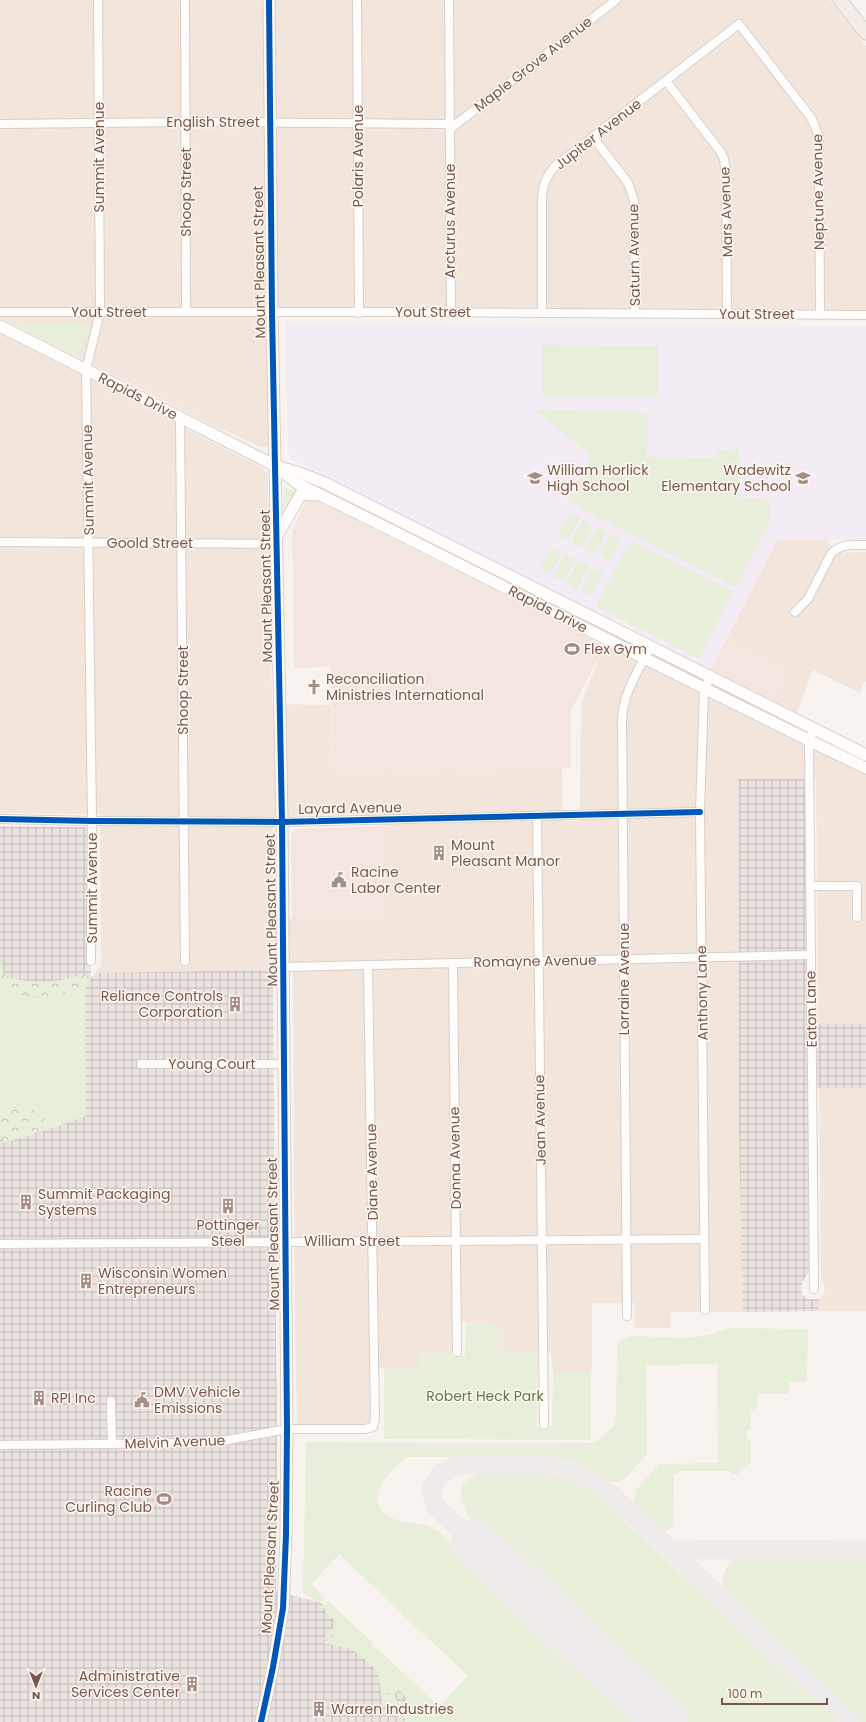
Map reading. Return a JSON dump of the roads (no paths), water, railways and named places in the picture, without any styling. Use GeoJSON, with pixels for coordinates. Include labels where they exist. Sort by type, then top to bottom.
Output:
{"type":"FeatureCollection","features":[{"type":"Feature","properties":{"kind":"main road"},"geometry":{"type":"LineString","coordinates":[[840,0],[866,33]]}},
{"type":"Feature","properties":{"kind":"street","name":"Summit Avenue"},"geometry":{"type":"LineString","coordinates":[[91,961],[92,821],[86,370],[100,312],[98,0]]}},
{"type":"Feature","properties":{"kind":"street","name":"Shoop Street"},"geometry":{"type":"LineString","coordinates":[[185,0],[186,312]]}},
{"type":"Feature","properties":{"kind":"street","name":"Mount Pleasant Street"},"geometry":{"type":"LineString","coordinates":[[261,1722],[273,1667],[283,1608],[286,1535],[287,1429],[283,1064],[284,967],[268,0]]}},
{"type":"Feature","properties":{"kind":"street","name":"Polaris Avenue"},"geometry":{"type":"LineString","coordinates":[[357,0],[360,313]]}},
{"type":"Feature","properties":{"kind":"street","name":"Arcturus Avenue"},"geometry":{"type":"LineString","coordinates":[[449,0],[451,312]]}},
{"type":"Feature","properties":{"kind":"street","name":"Maple Grove Avenue"},"geometry":{"type":"LineString","coordinates":[[450,126],[616,0]]}},
{"type":"Feature","properties":{"kind":"street","name":"Jupiter Avenue"},"geometry":{"type":"LineString","coordinates":[[542,313],[542,198],[544,183],[554,167],[739,24]]}},
{"type":"Feature","properties":{"kind":"street","name":"Neptune Avenue"},"geometry":{"type":"LineString","coordinates":[[739,24],[812,118],[816,127],[818,137],[820,315]]}},
{"type":"Feature","properties":{"kind":"street","name":"Mars Avenue"},"geometry":{"type":"LineString","coordinates":[[666,81],[720,151],[724,159],[726,174],[728,314]]}},
{"type":"Feature","properties":{"kind":"street","name":"English Street"},"geometry":{"type":"LineString","coordinates":[[0,124],[270,122],[450,126]]}},
{"type":"Feature","properties":{"kind":"street","name":"Saturn Avenue"},"geometry":{"type":"LineString","coordinates":[[593,137],[628,183],[632,191],[634,206],[635,313]]}},
{"type":"Feature","properties":{"kind":"street","name":"Yout Street"},"geometry":{"type":"LineString","coordinates":[[0,312],[451,312],[866,315]]}},
{"type":"Feature","properties":{"kind":"street","name":"Rapids Drive"},"geometry":{"type":"LineString","coordinates":[[0,326],[276,466],[303,474],[327,484],[650,648],[866,755]]}},
{"type":"Feature","properties":{"kind":"street","name":"Shoop Street"},"geometry":{"type":"LineString","coordinates":[[180,418],[185,961]]}},
{"type":"Feature","properties":{"kind":"street","name":"Rapids Drive"},"geometry":{"type":"LineString","coordinates":[[276,466],[298,484],[321,496],[531,600],[704,689],[866,768]]}},
{"type":"Feature","properties":{"kind":"street"},"geometry":{"type":"LineString","coordinates":[[277,540],[301,494],[321,496]]}},
{"type":"Feature","properties":{"kind":"street","name":"Goold Street"},"geometry":{"type":"LineString","coordinates":[[0,542],[181,543],[277,540]]}},
{"type":"Feature","properties":{"kind":"street"},"geometry":{"type":"LineString","coordinates":[[795,612],[808,599],[831,554],[840,546],[866,545]]}},
{"type":"Feature","properties":{"kind":"street","name":"Lorraine Avenue"},"geometry":{"type":"LineString","coordinates":[[627,1316],[622,711],[627,692],[650,648]]}},
{"type":"Feature","properties":{"kind":"street","name":"Anthony Lane"},"geometry":{"type":"LineString","coordinates":[[705,1310],[700,812],[704,689],[710,678]]}},
{"type":"Feature","properties":{"kind":"street","name":"Eaton Lane"},"geometry":{"type":"LineString","coordinates":[[814,729],[809,740],[814,1289]]}},
{"type":"Feature","properties":{"kind":"street","name":"Layard Avenue"},"geometry":{"type":"LineString","coordinates":[[0,819],[282,822],[700,812]]}},
{"type":"Feature","properties":{"kind":"street","name":"Jean Avenue"},"geometry":{"type":"LineString","coordinates":[[537,815],[544,1425]]}},
{"type":"Feature","properties":{"kind":"street"},"geometry":{"type":"LineString","coordinates":[[810,886],[857,886],[857,917]]}},
{"type":"Feature","properties":{"kind":"street","name":"Romayne Avenue"},"geometry":{"type":"LineString","coordinates":[[284,967],[810,955]]}},
{"type":"Feature","properties":{"kind":"street","name":"Donna Avenue"},"geometry":{"type":"LineString","coordinates":[[454,963],[457,1352]]}},
{"type":"Feature","properties":{"kind":"street","name":"Diane Avenue"},"geometry":{"type":"LineString","coordinates":[[368,965],[374,1241],[375,1420],[373,1426]]}},
{"type":"Feature","properties":{"kind":"street","name":"Young Court"},"geometry":{"type":"LineString","coordinates":[[141,1064],[283,1064]]}},
{"type":"Feature","properties":{"kind":"street","name":"William Street"},"geometry":{"type":"LineString","coordinates":[[0,1244],[704,1239]]}},
{"type":"Feature","properties":{"kind":"street"},"geometry":{"type":"LineString","coordinates":[[111,1401],[112,1444]]}},
{"type":"Feature","properties":{"kind":"street","name":"Melvin Avenue"},"geometry":{"type":"LineString","coordinates":[[0,1445],[206,1443],[287,1429],[365,1429],[373,1426]]}},
{"type":"Feature","properties":{"kind":"place","name":"William Horlick High School"},"geometry":{"type":"Point","coordinates":[535,478]}},
{"type":"Feature","properties":{"kind":"place","name":"Wadewitz Elementary School"},"geometry":{"type":"Point","coordinates":[803,478]}},
{"type":"Feature","properties":{"kind":"place","name":"Flex Gym"},"geometry":{"type":"Point","coordinates":[572,649]}},
{"type":"Feature","properties":{"kind":"place","name":"Reconciliation Ministries International"},"geometry":{"type":"Point","coordinates":[314,687]}},
{"type":"Feature","properties":{"kind":"place","name":"Mount Pleasant Manor"},"geometry":{"type":"Point","coordinates":[439,853]}},
{"type":"Feature","properties":{"kind":"place","name":"Racine Labor Center"},"geometry":{"type":"Point","coordinates":[339,880]}},
{"type":"Feature","properties":{"kind":"place","name":"Reliance Controls Corporation"},"geometry":{"type":"Point","coordinates":[235,1004]}},
{"type":"Feature","properties":{"kind":"place","name":"Summit Packaging Systems"},"geometry":{"type":"Point","coordinates":[26,1202]}},
{"type":"Feature","properties":{"kind":"place","name":"Pottinger Steel"},"geometry":{"type":"Point","coordinates":[228,1206]}},
{"type":"Feature","properties":{"kind":"place","name":"Wisconsin Women Entrepreneurs"},"geometry":{"type":"Point","coordinates":[86,1281]}},
{"type":"Feature","properties":{"kind":"place","name":"RPI Inc"},"geometry":{"type":"Point","coordinates":[39,1398]}},
{"type":"Feature","properties":{"kind":"place","name":"DMV Vehicle Emissions"},"geometry":{"type":"Point","coordinates":[142,1400]}},
{"type":"Feature","properties":{"kind":"place","name":"Racine Curling Club"},"geometry":{"type":"Point","coordinates":[164,1499]}},
{"type":"Feature","properties":{"kind":"place","name":"Administrative Services Center"},"geometry":{"type":"Point","coordinates":[192,1684]}},
{"type":"Feature","properties":{"kind":"place","name":"Warren Industries"},"geometry":{"type":"Point","coordinates":[319,1709]}},
{"type":"Feature","properties":{"kind":"park label","name":"Robert Heck Park"},"geometry":{"type":"Point","coordinates":[485,1396]}}]}
